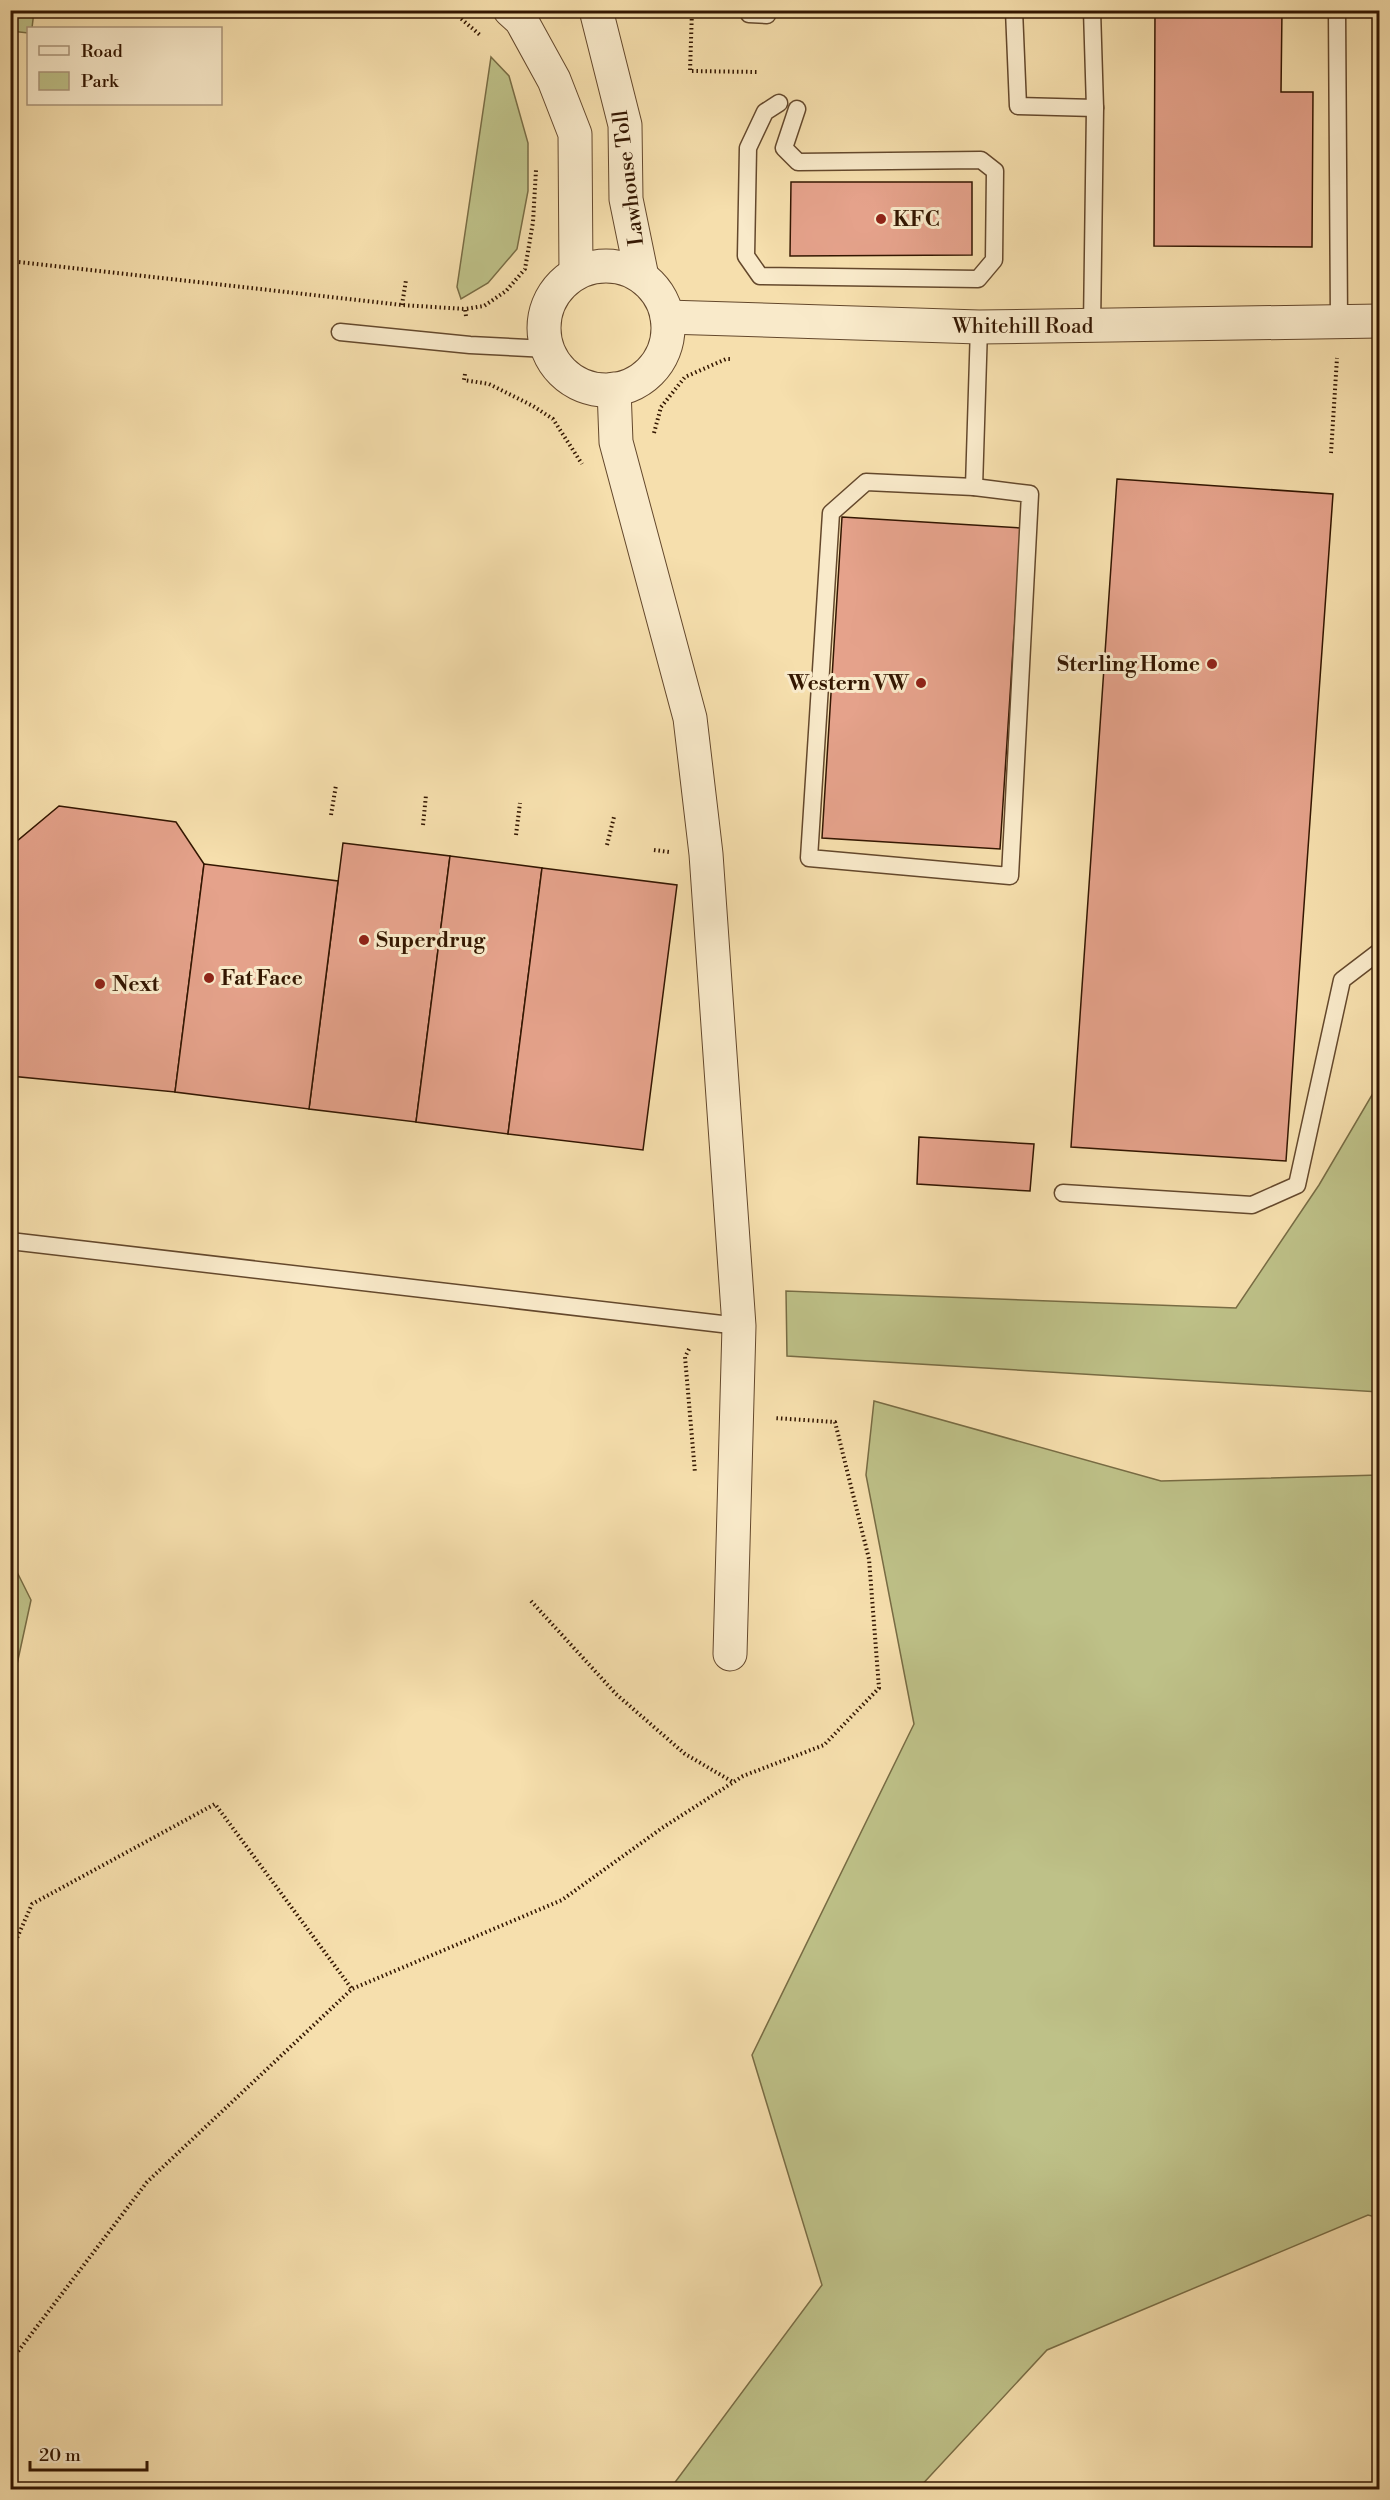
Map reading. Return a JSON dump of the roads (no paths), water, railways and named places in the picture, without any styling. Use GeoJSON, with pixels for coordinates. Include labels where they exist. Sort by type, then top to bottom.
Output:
{"type":"FeatureCollection","features":[{"type":"Feature","properties":{"kind":"street"},"geometry":{"type":"LineString","coordinates":[[510,10],[521,20],[554,80],[575,134],[576,273],[562,284],[549,306],[544,332],[548,349],[555,364],[574,380],[597,389],[614,389],[616,442],[690,718],[708,879],[739,1326],[730,1654]]}},
{"type":"Feature","properties":{"kind":"street","name":"Lawhouse Toll"},"geometry":{"type":"LineString","coordinates":[[596,10],[625,125],[626,199],[642,277]]}},
{"type":"Feature","properties":{"kind":"street","name":"Lawhouse Toll"},"geometry":{"type":"LineString","coordinates":[[576,273],[592,267],[610,266],[627,269],[642,277],[654,288],[667,317],[667,337],[656,364],[650,372],[633,383],[614,389]]}},
{"type":"Feature","properties":{"kind":"street","name":"Whitehill Road"},"geometry":{"type":"LineString","coordinates":[[667,317],[979,327],[1380,321]]}},
{"type":"Feature","properties":{"kind":"lane"},"geometry":{"type":"LineString","coordinates":[[747,10],[749,14],[767,15]]}},
{"type":"Feature","properties":{"kind":"lane"},"geometry":{"type":"LineString","coordinates":[[1014,10],[1018,106],[1095,108]]}},
{"type":"Feature","properties":{"kind":"lane"},"geometry":{"type":"LineString","coordinates":[[1092,10],[1095,108],[1092,327]]}},
{"type":"Feature","properties":{"kind":"lane"},"geometry":{"type":"LineString","coordinates":[[1337,10],[1339,322]]}},
{"type":"Feature","properties":{"kind":"lane"},"geometry":{"type":"LineString","coordinates":[[779,103],[765,112],[748,147],[746,256],[760,276],[978,279],[993,260],[995,171],[981,160],[798,162],[784,148],[796,109]]}},
{"type":"Feature","properties":{"kind":"lane"},"geometry":{"type":"LineString","coordinates":[[974,487],[979,327]]}},
{"type":"Feature","properties":{"kind":"lane"},"geometry":{"type":"LineString","coordinates":[[340,332],[470,345],[548,349]]}},
{"type":"Feature","properties":{"kind":"lane"},"geometry":{"type":"LineString","coordinates":[[866,482],[974,487],[1030,494],[1010,876],[809,858],[831,513],[866,482]]}},
{"type":"Feature","properties":{"kind":"lane"},"geometry":{"type":"LineString","coordinates":[[1063,1193],[1252,1205],[1297,1185],[1342,980],[1380,951]]}},
{"type":"Feature","properties":{"kind":"lane"},"geometry":{"type":"LineString","coordinates":[[10,1241],[739,1326]]}},
{"type":"Feature","properties":{"kind":"place","name":"KFC"},"geometry":{"type":"Point","coordinates":[881,219]}},
{"type":"Feature","properties":{"kind":"place","name":"Sterling Home"},"geometry":{"type":"Point","coordinates":[1212,664]}},
{"type":"Feature","properties":{"kind":"place","name":"Western VW"},"geometry":{"type":"Point","coordinates":[921,683]}},
{"type":"Feature","properties":{"kind":"place","name":"Superdrug"},"geometry":{"type":"Point","coordinates":[364,940]}},
{"type":"Feature","properties":{"kind":"place","name":"Fat Face"},"geometry":{"type":"Point","coordinates":[209,978]}},
{"type":"Feature","properties":{"kind":"place","name":"Next"},"geometry":{"type":"Point","coordinates":[100,984]}}]}
